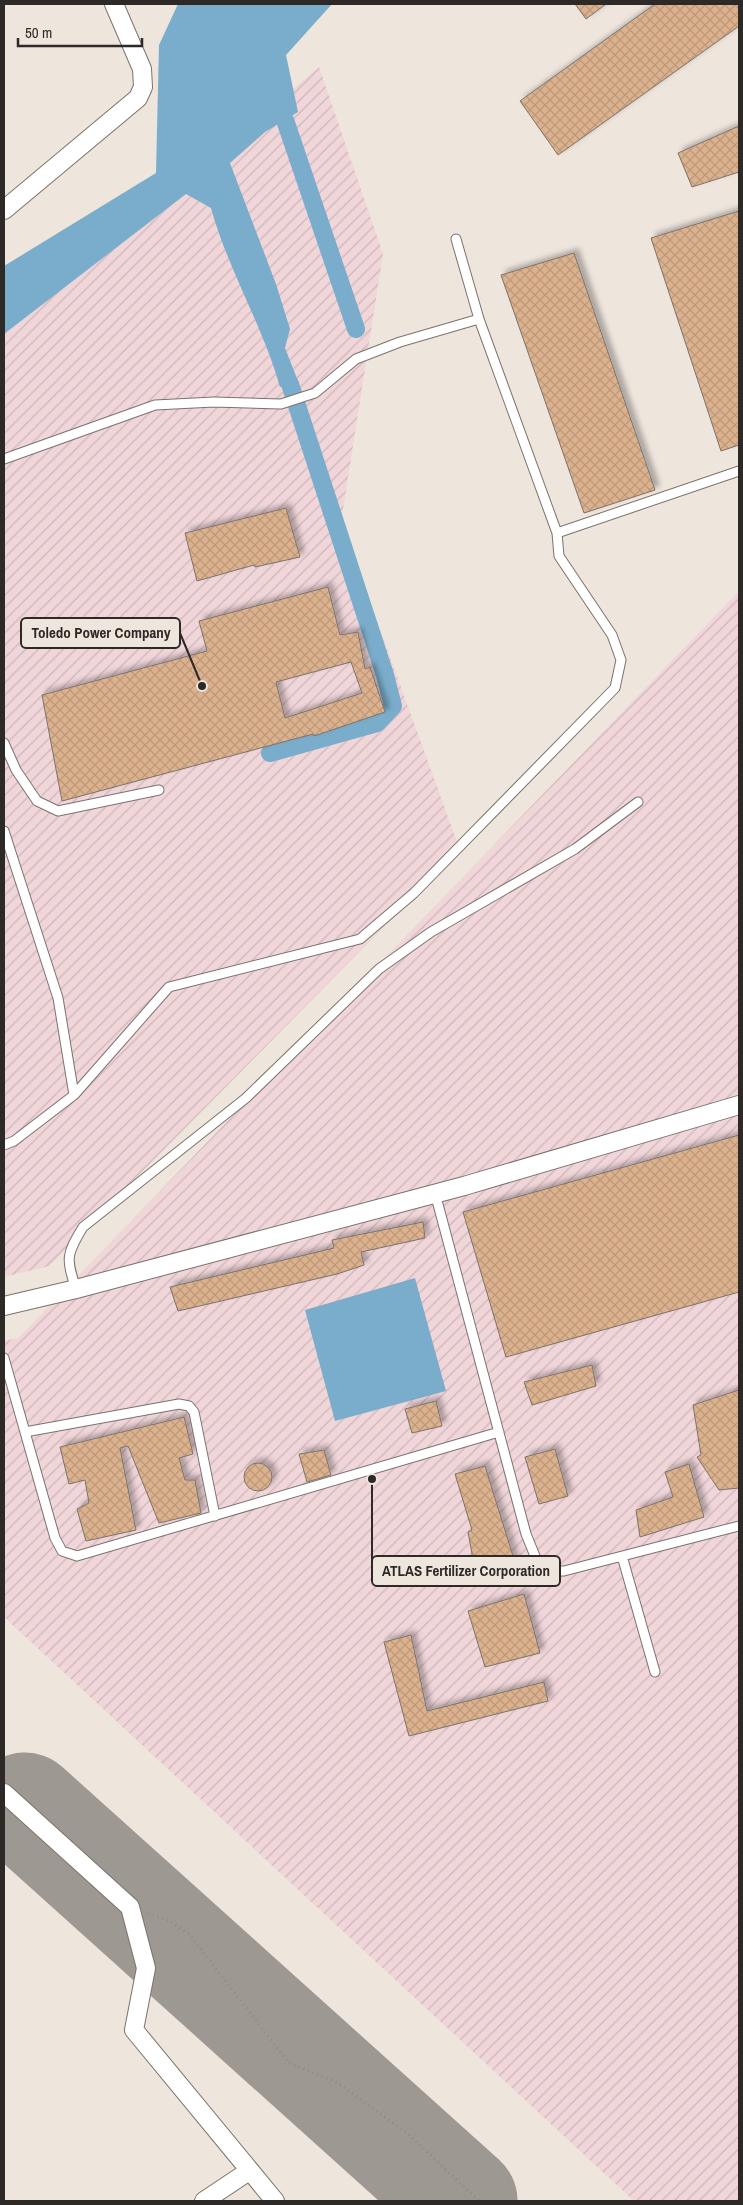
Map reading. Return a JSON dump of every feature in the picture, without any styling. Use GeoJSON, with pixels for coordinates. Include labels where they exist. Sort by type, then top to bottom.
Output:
{"type":"FeatureCollection","features":[{"type":"Feature","properties":{"kind":"street"},"geometry":{"type":"LineString","coordinates":[[4,210],[138,98],[143,86],[142,69],[114,4]]}},
{"type":"Feature","properties":{"kind":"street"},"geometry":{"type":"LineString","coordinates":[[4,1306],[76,1289],[435,1193],[739,1105]]}},
{"type":"Feature","properties":{"kind":"street"},"geometry":{"type":"LineString","coordinates":[[4,1793],[130,1907],[146,1968],[134,2030],[275,2201]]}},
{"type":"Feature","properties":{"kind":"street"},"geometry":{"type":"LineString","coordinates":[[204,2201],[249,2171]]}},
{"type":"Feature","properties":{"kind":"lane"},"geometry":{"type":"LineString","coordinates":[[4,1145],[14,1141],[74,1095],[169,987],[360,939],[414,893],[615,688],[621,660],[612,636],[559,556],[557,533],[479,318],[456,239]]}},
{"type":"Feature","properties":{"kind":"lane"},"geometry":{"type":"LineString","coordinates":[[4,459],[155,405],[214,402],[281,404],[315,393],[356,359],[400,342],[479,318]]}},
{"type":"Feature","properties":{"kind":"lane"},"geometry":{"type":"LineString","coordinates":[[557,533],[739,471]]}},
{"type":"Feature","properties":{"kind":"lane"},"geometry":{"type":"LineString","coordinates":[[4,743],[16,770],[37,801],[58,811],[159,790]]}},
{"type":"Feature","properties":{"kind":"lane"},"geometry":{"type":"LineString","coordinates":[[76,1289],[69,1267],[69,1250],[83,1227],[246,1098],[379,969],[431,932],[575,849],[638,802]]}},
{"type":"Feature","properties":{"kind":"lane"},"geometry":{"type":"LineString","coordinates":[[4,831],[58,998],[74,1095]]}},
{"type":"Feature","properties":{"kind":"lane"},"geometry":{"type":"LineString","coordinates":[[435,1193],[526,1534],[537,1561],[548,1571],[564,1571],[739,1526]]}},
{"type":"Feature","properties":{"kind":"lane"},"geometry":{"type":"LineString","coordinates":[[4,1358],[55,1538],[62,1551],[77,1556],[499,1432]]}},
{"type":"Feature","properties":{"kind":"lane"},"geometry":{"type":"LineString","coordinates":[[25,1432],[179,1404],[189,1406],[194,1412],[215,1516]]}},
{"type":"Feature","properties":{"kind":"lane"},"geometry":{"type":"LineString","coordinates":[[622,1556],[655,1672]]}},
{"type":"Feature","properties":{"kind":"path"},"geometry":{"type":"LineString","coordinates":[[130,1907],[171,1922],[189,1934],[289,2062],[335,2081],[350,2091],[408,2134],[479,2201]]}},
{"type":"Feature","properties":{"kind":"shaded area"},"geometry":{"type":"Polygon","coordinates":[[[319,67],[383,254],[341,522],[460,850],[49,1266],[4,1277],[4,332],[319,67]]]}},
{"type":"Feature","properties":{"kind":"shaded area"},"geometry":{"type":"Polygon","coordinates":[[[739,591],[739,2201],[634,2201],[4,1617],[4,1341],[18,1338],[739,591]]]}},
{"type":"Feature","properties":{"kind":"water"},"geometry":{"type":"Polygon","coordinates":[[[178,4],[332,4],[286,55],[298,112],[265,132],[230,163],[276,284],[290,329],[285,348],[298,381],[280,387],[273,364],[218,231],[211,208],[186,194],[4,334],[4,266],[156,173],[159,45],[178,4]]]}},
{"type":"Feature","properties":{"kind":"water"},"geometry":{"type":"Polygon","coordinates":[[[415,1278],[446,1391],[335,1421],[305,1310],[415,1278]]]}},
{"type":"Feature","properties":{"kind":"building"},"geometry":{"type":"Polygon","coordinates":[[[575,4],[606,4],[586,19],[575,4]]]}},
{"type":"Feature","properties":{"kind":"building"},"geometry":{"type":"Polygon","coordinates":[[[655,4],[739,4],[739,26],[558,155],[520,101],[655,4]]]}},
{"type":"Feature","properties":{"kind":"building"},"geometry":{"type":"Polygon","coordinates":[[[739,126],[739,172],[692,187],[678,153],[739,126]]]}},
{"type":"Feature","properties":{"kind":"building"},"geometry":{"type":"Polygon","coordinates":[[[739,211],[739,445],[721,451],[651,238],[739,211]]]}},
{"type":"Feature","properties":{"kind":"building"},"geometry":{"type":"Polygon","coordinates":[[[574,253],[655,490],[584,513],[501,275],[574,253]]]}},
{"type":"Feature","properties":{"kind":"building"},"geometry":{"type":"Polygon","coordinates":[[[286,508],[300,557],[255,567],[254,565],[197,581],[185,533],[286,508]]]}},
{"type":"Feature","properties":{"kind":"building"},"geometry":{"type":"Polygon","coordinates":[[[328,587],[340,635],[358,632],[365,669],[370,667],[385,712],[314,736],[313,734],[62,801],[42,695],[207,651],[199,621],[328,587]],[[351,662],[276,682],[285,718],[362,693],[351,662]]]}},
{"type":"Feature","properties":{"kind":"building"},"geometry":{"type":"Polygon","coordinates":[[[739,1135],[739,1292],[506,1357],[463,1212],[739,1135]]]}},
{"type":"Feature","properties":{"kind":"building"},"geometry":{"type":"Polygon","coordinates":[[[423,1222],[425,1238],[361,1252],[364,1265],[337,1274],[178,1311],[170,1287],[334,1248],[332,1240],[423,1222]]]}},
{"type":"Feature","properties":{"kind":"building"},"geometry":{"type":"Polygon","coordinates":[[[592,1365],[596,1386],[532,1405],[524,1382],[592,1365]]]}},
{"type":"Feature","properties":{"kind":"building"},"geometry":{"type":"Polygon","coordinates":[[[739,1390],[739,1488],[719,1490],[697,1457],[701,1455],[693,1405],[739,1390]]]}},
{"type":"Feature","properties":{"kind":"building"},"geometry":{"type":"Polygon","coordinates":[[[436,1401],[442,1426],[412,1433],[405,1409],[436,1401]]]}},
{"type":"Feature","properties":{"kind":"building"},"geometry":{"type":"Polygon","coordinates":[[[184,1417],[193,1454],[179,1458],[185,1480],[195,1480],[201,1513],[159,1523],[128,1446],[120,1448],[136,1530],[86,1541],[77,1509],[89,1503],[85,1480],[69,1484],[60,1447],[184,1417]]]}},
{"type":"Feature","properties":{"kind":"building"},"geometry":{"type":"Polygon","coordinates":[[[555,1449],[568,1496],[539,1504],[525,1457],[555,1449]]]}},
{"type":"Feature","properties":{"kind":"building"},"geometry":{"type":"Polygon","coordinates":[[[324,1450],[331,1475],[307,1482],[299,1454],[324,1450]]]}},
{"type":"Feature","properties":{"kind":"building"},"geometry":{"type":"Polygon","coordinates":[[[258,1463],[268,1467],[272,1477],[268,1487],[258,1491],[248,1487],[244,1477],[248,1467],[258,1463]]]}},
{"type":"Feature","properties":{"kind":"building"},"geometry":{"type":"Polygon","coordinates":[[[689,1464],[704,1517],[640,1537],[636,1510],[673,1497],[665,1472],[689,1464]]]}},
{"type":"Feature","properties":{"kind":"building"},"geometry":{"type":"Polygon","coordinates":[[[485,1466],[518,1572],[477,1581],[468,1532],[472,1530],[455,1474],[485,1466]]]}},
{"type":"Feature","properties":{"kind":"building"},"geometry":{"type":"Polygon","coordinates":[[[524,1594],[540,1653],[485,1667],[468,1611],[524,1594]]]}},
{"type":"Feature","properties":{"kind":"building"},"geometry":{"type":"Polygon","coordinates":[[[411,1635],[427,1711],[544,1682],[548,1701],[409,1736],[384,1642],[411,1635]]]}},
{"type":"Feature","properties":{"kind":"waterway"},"geometry":{"type":"LineString","coordinates":[[285,120],[356,329]]}},
{"type":"Feature","properties":{"kind":"waterway"},"geometry":{"type":"LineString","coordinates":[[270,753],[377,723],[393,706],[385,675],[290,384]]}},
{"type":"Feature","properties":{"kind":"runway"},"geometry":{"type":"LineString","coordinates":[[25,1808],[462,2201]]}},
{"type":"Feature","properties":{"kind":"place","name":"Toledo Power Company"},"geometry":{"type":"Point","coordinates":[202,686]}},
{"type":"Feature","properties":{"kind":"place","name":"ATLAS Fertilizer Corporation"},"geometry":{"type":"Point","coordinates":[372,1479]}}]}
